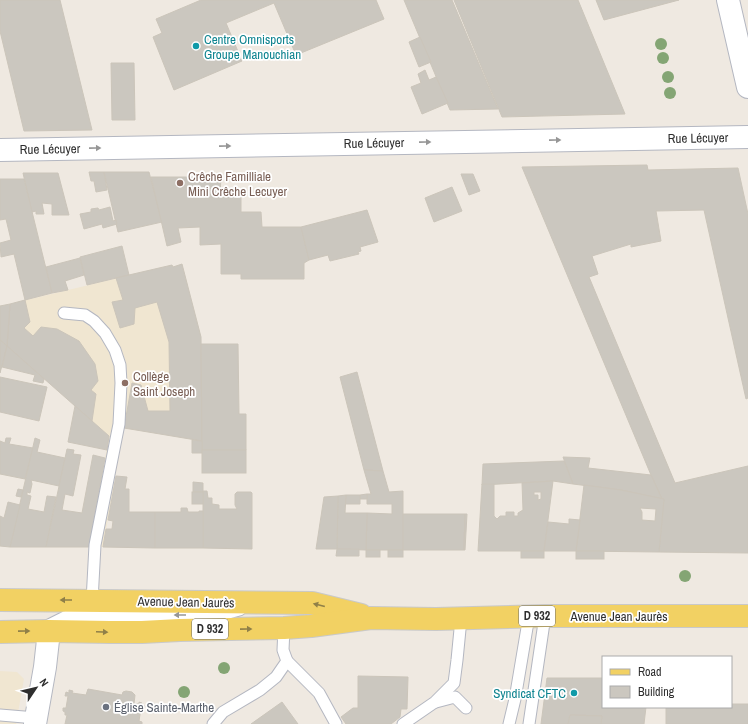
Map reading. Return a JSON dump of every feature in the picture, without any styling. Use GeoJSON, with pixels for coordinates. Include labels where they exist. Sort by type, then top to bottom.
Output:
{"type":"FeatureCollection","features":[{"type":"Feature","properties":{"kind":"main road","name":"Avenue Jean Jaurès"},"geometry":{"type":"LineString","coordinates":[[0,600],[312,603],[371,618]]}},
{"type":"Feature","properties":{"kind":"main road","name":"Avenue Jean Jaurès"},"geometry":{"type":"LineString","coordinates":[[0,632],[142,632],[284,628],[371,618],[461,619],[537,616],[748,616]]}},
{"type":"Feature","properties":{"kind":"street"},"geometry":{"type":"LineString","coordinates":[[728,0],[748,87]]}},
{"type":"Feature","properties":{"kind":"street","name":"Rue Lécuyer"},"geometry":{"type":"LineString","coordinates":[[0,150],[748,137]]}},
{"type":"Feature","properties":{"kind":"street"},"geometry":{"type":"LineString","coordinates":[[36,721],[49,631],[67,622],[80,619],[102,616],[202,615],[245,602]]}},
{"type":"Feature","properties":{"kind":"lane"},"geometry":{"type":"LineString","coordinates":[[64,313],[85,315],[94,321],[105,333],[115,350],[120,364],[121,383],[119,424],[95,545],[92,601]]}},
{"type":"Feature","properties":{"kind":"lane"},"geometry":{"type":"LineString","coordinates":[[509,724],[537,616]]}},
{"type":"Feature","properties":{"kind":"lane"},"geometry":{"type":"LineString","coordinates":[[529,724],[537,616]]}},
{"type":"Feature","properties":{"kind":"lane"},"geometry":{"type":"LineString","coordinates":[[403,724],[435,702],[454,683],[461,619]]}},
{"type":"Feature","properties":{"kind":"lane"},"geometry":{"type":"LineString","coordinates":[[284,628],[283,650],[287,661],[319,692],[336,724]]}},
{"type":"Feature","properties":{"kind":"lane"},"geometry":{"type":"LineString","coordinates":[[213,724],[223,712],[260,690],[276,677],[287,661]]}},
{"type":"Feature","properties":{"kind":"lane"},"geometry":{"type":"LineString","coordinates":[[435,702],[456,697],[466,708]]}},
{"type":"Feature","properties":{"kind":"lane"},"geometry":{"type":"LineString","coordinates":[[0,715],[36,721]]}},
{"type":"Feature","properties":{"kind":"shaded area","name":"Collège Saint Joseph"},"geometry":{"type":"Polygon","coordinates":[[[182,264],[201,337],[202,441],[124,428],[103,547],[89,547],[109,436],[7,346],[10,304],[172,265],[173,267],[182,264]]]}},
{"type":"Feature","properties":{"kind":"shaded area"},"geometry":{"type":"Polygon","coordinates":[[[0,671],[17,672],[24,679],[16,724],[0,724],[0,671]]]}},
{"type":"Feature","properties":{"kind":"building"},"geometry":{"type":"Polygon","coordinates":[[[0,0],[60,0],[92,130],[24,131],[0,31],[0,0]]]}},
{"type":"Feature","properties":{"kind":"building","name":"Centre Omnisports Groupe Manouchian"},"geometry":{"type":"Polygon","coordinates":[[[201,0],[376,0],[384,19],[296,55],[274,3],[226,23],[242,61],[174,90],[153,37],[162,33],[156,19],[201,0]]]}},
{"type":"Feature","properties":{"kind":"building"},"geometry":{"type":"Polygon","coordinates":[[[404,0],[452,0],[498,109],[450,110],[404,0]]]}},
{"type":"Feature","properties":{"kind":"building"},"geometry":{"type":"Polygon","coordinates":[[[454,0],[578,0],[625,114],[502,117],[454,0]]]}},
{"type":"Feature","properties":{"kind":"building"},"geometry":{"type":"Polygon","coordinates":[[[596,0],[679,0],[604,20],[596,0]]]}},
{"type":"Feature","properties":{"kind":"building"},"geometry":{"type":"Polygon","coordinates":[[[420,37],[431,62],[419,67],[409,42],[420,37]]]}},
{"type":"Feature","properties":{"kind":"building"},"geometry":{"type":"Polygon","coordinates":[[[111,63],[134,63],[135,120],[112,120],[111,63]]]}},
{"type":"Feature","properties":{"kind":"building"},"geometry":{"type":"Polygon","coordinates":[[[425,70],[429,80],[436,77],[448,103],[422,114],[411,87],[421,83],[418,74],[425,70]]]}},
{"type":"Feature","properties":{"kind":"building"},"geometry":{"type":"Polygon","coordinates":[[[647,165],[648,170],[738,168],[748,214],[748,398],[746,399],[704,210],[656,211],[661,241],[631,247],[631,244],[592,256],[598,274],[589,277],[675,483],[748,466],[748,553],[659,552],[664,499],[662,499],[651,475],[522,167],[647,165]]]}},
{"type":"Feature","properties":{"kind":"building"},"geometry":{"type":"Polygon","coordinates":[[[89,172],[104,172],[107,190],[96,192],[94,181],[91,181],[89,172]]]}},
{"type":"Feature","properties":{"kind":"building"},"geometry":{"type":"Polygon","coordinates":[[[104,172],[149,172],[162,222],[118,232],[104,172]]]}},
{"type":"Feature","properties":{"kind":"building"},"geometry":{"type":"Polygon","coordinates":[[[23,173],[58,173],[69,215],[52,215],[52,204],[42,203],[44,214],[36,214],[36,211],[32,212],[23,173]]]}},
{"type":"Feature","properties":{"kind":"building"},"geometry":{"type":"Polygon","coordinates":[[[461,174],[473,174],[480,191],[469,195],[461,174]]]}},
{"type":"Feature","properties":{"kind":"building"},"geometry":{"type":"Polygon","coordinates":[[[151,177],[221,177],[220,195],[241,194],[241,212],[261,212],[262,227],[301,227],[309,260],[304,263],[304,279],[241,279],[241,274],[221,274],[221,244],[200,245],[200,227],[178,228],[181,242],[167,246],[151,177]]]}},
{"type":"Feature","properties":{"kind":"building"},"geometry":{"type":"Polygon","coordinates":[[[0,179],[24,179],[52,293],[25,300],[14,254],[1,257],[0,243],[11,240],[6,219],[0,220],[0,179]]]}},
{"type":"Feature","properties":{"kind":"building"},"geometry":{"type":"Polygon","coordinates":[[[452,187],[462,211],[434,222],[425,198],[452,187]]]}},
{"type":"Feature","properties":{"kind":"building"},"geometry":{"type":"Polygon","coordinates":[[[110,207],[113,221],[116,220],[117,224],[103,228],[102,224],[84,229],[80,214],[91,212],[91,209],[98,208],[99,210],[110,207]]]}},
{"type":"Feature","properties":{"kind":"building"},"geometry":{"type":"Polygon","coordinates":[[[367,210],[378,242],[360,247],[361,251],[358,252],[359,254],[330,261],[328,255],[309,260],[301,227],[367,210]]]}},
{"type":"Feature","properties":{"kind":"building"},"geometry":{"type":"Polygon","coordinates":[[[122,246],[129,275],[87,285],[80,257],[122,246]]]}},
{"type":"Feature","properties":{"kind":"building"},"geometry":{"type":"Polygon","coordinates":[[[80,258],[84,275],[65,281],[68,290],[52,293],[46,267],[80,258]]]}},
{"type":"Feature","properties":{"kind":"building"},"geometry":{"type":"Polygon","coordinates":[[[182,264],[201,337],[202,441],[124,428],[132,383],[141,385],[148,411],[170,411],[169,342],[157,302],[135,308],[134,324],[120,328],[112,302],[123,300],[116,278],[182,264]]]}},
{"type":"Feature","properties":{"kind":"building"},"geometry":{"type":"Polygon","coordinates":[[[25,300],[30,322],[24,328],[33,336],[41,327],[57,329],[79,341],[95,364],[98,381],[91,390],[96,394],[92,421],[7,346],[10,304],[25,300]]]}},
{"type":"Feature","properties":{"kind":"building"},"geometry":{"type":"Polygon","coordinates":[[[10,304],[7,346],[0,340],[0,306],[10,304]]]}},
{"type":"Feature","properties":{"kind":"building"},"geometry":{"type":"Polygon","coordinates":[[[0,340],[7,346],[0,373],[0,340]]]}},
{"type":"Feature","properties":{"kind":"building"},"geometry":{"type":"Polygon","coordinates":[[[201,344],[238,344],[239,414],[246,414],[246,450],[202,450],[201,344]]]}},
{"type":"Feature","properties":{"kind":"building"},"geometry":{"type":"Polygon","coordinates":[[[7,346],[44,379],[43,383],[33,381],[35,375],[2,367],[7,346]]]}},
{"type":"Feature","properties":{"kind":"building"},"geometry":{"type":"Polygon","coordinates":[[[357,372],[383,471],[364,470],[340,377],[357,372]]]}},
{"type":"Feature","properties":{"kind":"building"},"geometry":{"type":"Polygon","coordinates":[[[0,377],[47,387],[39,421],[0,412],[0,377]]]}},
{"type":"Feature","properties":{"kind":"building"},"geometry":{"type":"Polygon","coordinates":[[[75,406],[109,436],[107,450],[68,442],[75,406]]]}},
{"type":"Feature","properties":{"kind":"building"},"geometry":{"type":"Polygon","coordinates":[[[6,438],[11,438],[9,444],[33,448],[25,479],[0,474],[0,441],[5,443],[6,438]]]}},
{"type":"Feature","properties":{"kind":"building"},"geometry":{"type":"Polygon","coordinates":[[[35,438],[40,440],[37,452],[65,458],[59,486],[31,480],[32,484],[30,493],[27,492],[27,495],[31,496],[28,509],[44,512],[47,496],[56,497],[46,547],[10,547],[35,438]]]}},
{"type":"Feature","properties":{"kind":"building"},"geometry":{"type":"Polygon","coordinates":[[[192,440],[202,441],[202,453],[192,453],[192,440]]]}},
{"type":"Feature","properties":{"kind":"building"},"geometry":{"type":"Polygon","coordinates":[[[67,449],[74,450],[73,454],[81,455],[73,496],[65,494],[62,510],[82,513],[93,455],[105,458],[89,547],[46,547],[67,449]]]}},
{"type":"Feature","properties":{"kind":"building"},"geometry":{"type":"Polygon","coordinates":[[[202,450],[246,450],[246,473],[202,473],[202,450]]]}},
{"type":"Feature","properties":{"kind":"building"},"geometry":{"type":"Polygon","coordinates":[[[563,457],[590,458],[588,468],[651,475],[662,499],[621,490],[573,484],[563,457]]]}},
{"type":"Feature","properties":{"kind":"building"},"geometry":{"type":"Polygon","coordinates":[[[564,461],[573,484],[553,481],[482,485],[483,464],[564,461]]]}},
{"type":"Feature","properties":{"kind":"building"},"geometry":{"type":"Polygon","coordinates":[[[364,470],[383,471],[389,492],[403,491],[403,550],[366,550],[367,513],[392,514],[392,504],[367,504],[367,494],[371,494],[364,470]]]}},
{"type":"Feature","properties":{"kind":"building"},"geometry":{"type":"Polygon","coordinates":[[[116,476],[127,477],[125,489],[129,489],[129,512],[155,512],[155,548],[103,547],[106,529],[112,529],[113,521],[108,520],[116,476]]]}},
{"type":"Feature","properties":{"kind":"building"},"geometry":{"type":"Polygon","coordinates":[[[553,481],[544,551],[478,551],[482,484],[494,484],[494,516],[497,519],[500,516],[506,516],[506,512],[514,512],[514,516],[518,516],[518,513],[523,510],[522,483],[553,481]],[[534,492],[534,495],[538,495],[538,500],[541,499],[541,492],[534,492]]]}},
{"type":"Feature","properties":{"kind":"building"},"geometry":{"type":"Polygon","coordinates":[[[193,482],[203,483],[203,492],[193,492],[193,482]]]}},
{"type":"Feature","properties":{"kind":"building"},"geometry":{"type":"Polygon","coordinates":[[[584,485],[621,490],[664,499],[659,552],[576,551],[584,485]],[[640,508],[642,512],[642,520],[655,521],[656,509],[640,508]]]}},
{"type":"Feature","properties":{"kind":"building"},"geometry":{"type":"Polygon","coordinates":[[[18,489],[23,490],[21,497],[16,496],[18,489]]]}},
{"type":"Feature","properties":{"kind":"building"},"geometry":{"type":"Polygon","coordinates":[[[203,491],[207,491],[208,498],[212,498],[212,504],[219,505],[219,509],[237,509],[235,505],[235,494],[237,492],[252,493],[252,549],[203,548],[203,491]]]}},
{"type":"Feature","properties":{"kind":"building"},"geometry":{"type":"Polygon","coordinates":[[[192,492],[203,492],[203,504],[192,504],[192,492]]]}},
{"type":"Feature","properties":{"kind":"building"},"geometry":{"type":"Polygon","coordinates":[[[367,494],[367,499],[360,499],[360,495],[367,494]]]}},
{"type":"Feature","properties":{"kind":"building"},"geometry":{"type":"Polygon","coordinates":[[[346,495],[360,495],[360,504],[345,504],[346,495]]]}},
{"type":"Feature","properties":{"kind":"building"},"geometry":{"type":"Polygon","coordinates":[[[346,495],[345,513],[367,513],[366,550],[337,549],[338,496],[346,495]]]}},
{"type":"Feature","properties":{"kind":"building"},"geometry":{"type":"Polygon","coordinates":[[[338,496],[337,549],[316,549],[324,497],[338,496]]]}},
{"type":"Feature","properties":{"kind":"building"},"geometry":{"type":"Polygon","coordinates":[[[8,502],[20,505],[10,547],[0,546],[0,516],[4,518],[8,502]]]}},
{"type":"Feature","properties":{"kind":"building"},"geometry":{"type":"Polygon","coordinates":[[[181,508],[187,508],[188,512],[203,511],[203,548],[155,548],[155,512],[181,512],[181,508]]]}},
{"type":"Feature","properties":{"kind":"building"},"geometry":{"type":"Polygon","coordinates":[[[403,514],[465,514],[464,550],[403,550],[403,514]]]}},
{"type":"Feature","properties":{"kind":"building"},"geometry":{"type":"Polygon","coordinates":[[[465,514],[467,514],[464,550],[465,514]]]}},
{"type":"Feature","properties":{"kind":"building"},"geometry":{"type":"Polygon","coordinates":[[[569,519],[580,520],[576,551],[544,551],[548,522],[569,524],[569,519]]]}},
{"type":"Feature","properties":{"kind":"building"},"geometry":{"type":"Polygon","coordinates":[[[337,549],[359,549],[359,556],[336,556],[337,549]]]}},
{"type":"Feature","properties":{"kind":"building"},"geometry":{"type":"Polygon","coordinates":[[[366,550],[380,550],[380,557],[366,557],[366,550]]]}},
{"type":"Feature","properties":{"kind":"building"},"geometry":{"type":"Polygon","coordinates":[[[388,550],[403,550],[403,557],[388,557],[388,550]]]}},
{"type":"Feature","properties":{"kind":"building"},"geometry":{"type":"Polygon","coordinates":[[[521,551],[544,551],[544,558],[521,558],[521,551]]]}},
{"type":"Feature","properties":{"kind":"building"},"geometry":{"type":"Polygon","coordinates":[[[576,551],[604,551],[604,559],[576,559],[576,551]]]}},
{"type":"Feature","properties":{"kind":"building"},"geometry":{"type":"Polygon","coordinates":[[[358,676],[408,677],[407,709],[401,709],[400,717],[391,724],[346,724],[341,717],[353,708],[358,708],[358,676]]]}},
{"type":"Feature","properties":{"kind":"building","name":"Syndicat CFTC"},"geometry":{"type":"Polygon","coordinates":[[[547,678],[602,678],[602,708],[646,708],[644,724],[601,724],[602,716],[570,715],[568,724],[541,724],[547,678]]]}},
{"type":"Feature","properties":{"kind":"building","name":"Église Sainte-Marthe"},"geometry":{"type":"Polygon","coordinates":[[[88,689],[122,695],[123,692],[126,691],[132,692],[135,695],[134,704],[139,704],[139,702],[145,706],[144,709],[141,708],[139,721],[142,722],[142,724],[65,724],[67,715],[65,715],[63,708],[66,708],[68,696],[65,696],[66,692],[69,693],[69,690],[73,691],[72,693],[86,695],[88,689]]]}},
{"type":"Feature","properties":{"kind":"building"},"geometry":{"type":"Polygon","coordinates":[[[282,702],[298,724],[251,724],[282,702]]]}},
{"type":"Feature","properties":{"kind":"building"},"geometry":{"type":"Polygon","coordinates":[[[732,704],[748,704],[748,724],[666,724],[666,708],[732,708],[732,704]]]}},
{"type":"Feature","properties":{"kind":"building"},"geometry":{"type":"Polygon","coordinates":[[[570,715],[602,716],[601,724],[568,724],[570,715]]]}},
{"type":"Feature","properties":{"kind":"place","name":"Centre Omnisports Groupe Manouchian"},"geometry":{"type":"Point","coordinates":[196,46]}},
{"type":"Feature","properties":{"kind":"place","name":"Crêche Familliale Mini Crêche Lecuyer"},"geometry":{"type":"Point","coordinates":[180,183]}},
{"type":"Feature","properties":{"kind":"place","name":"Collège Saint Joseph"},"geometry":{"type":"Point","coordinates":[125,383]}},
{"type":"Feature","properties":{"kind":"place","name":"Syndicat CFTC"},"geometry":{"type":"Point","coordinates":[574,693]}},
{"type":"Feature","properties":{"kind":"place","name":"Église Sainte-Marthe"},"geometry":{"type":"Point","coordinates":[106,707]}}]}
